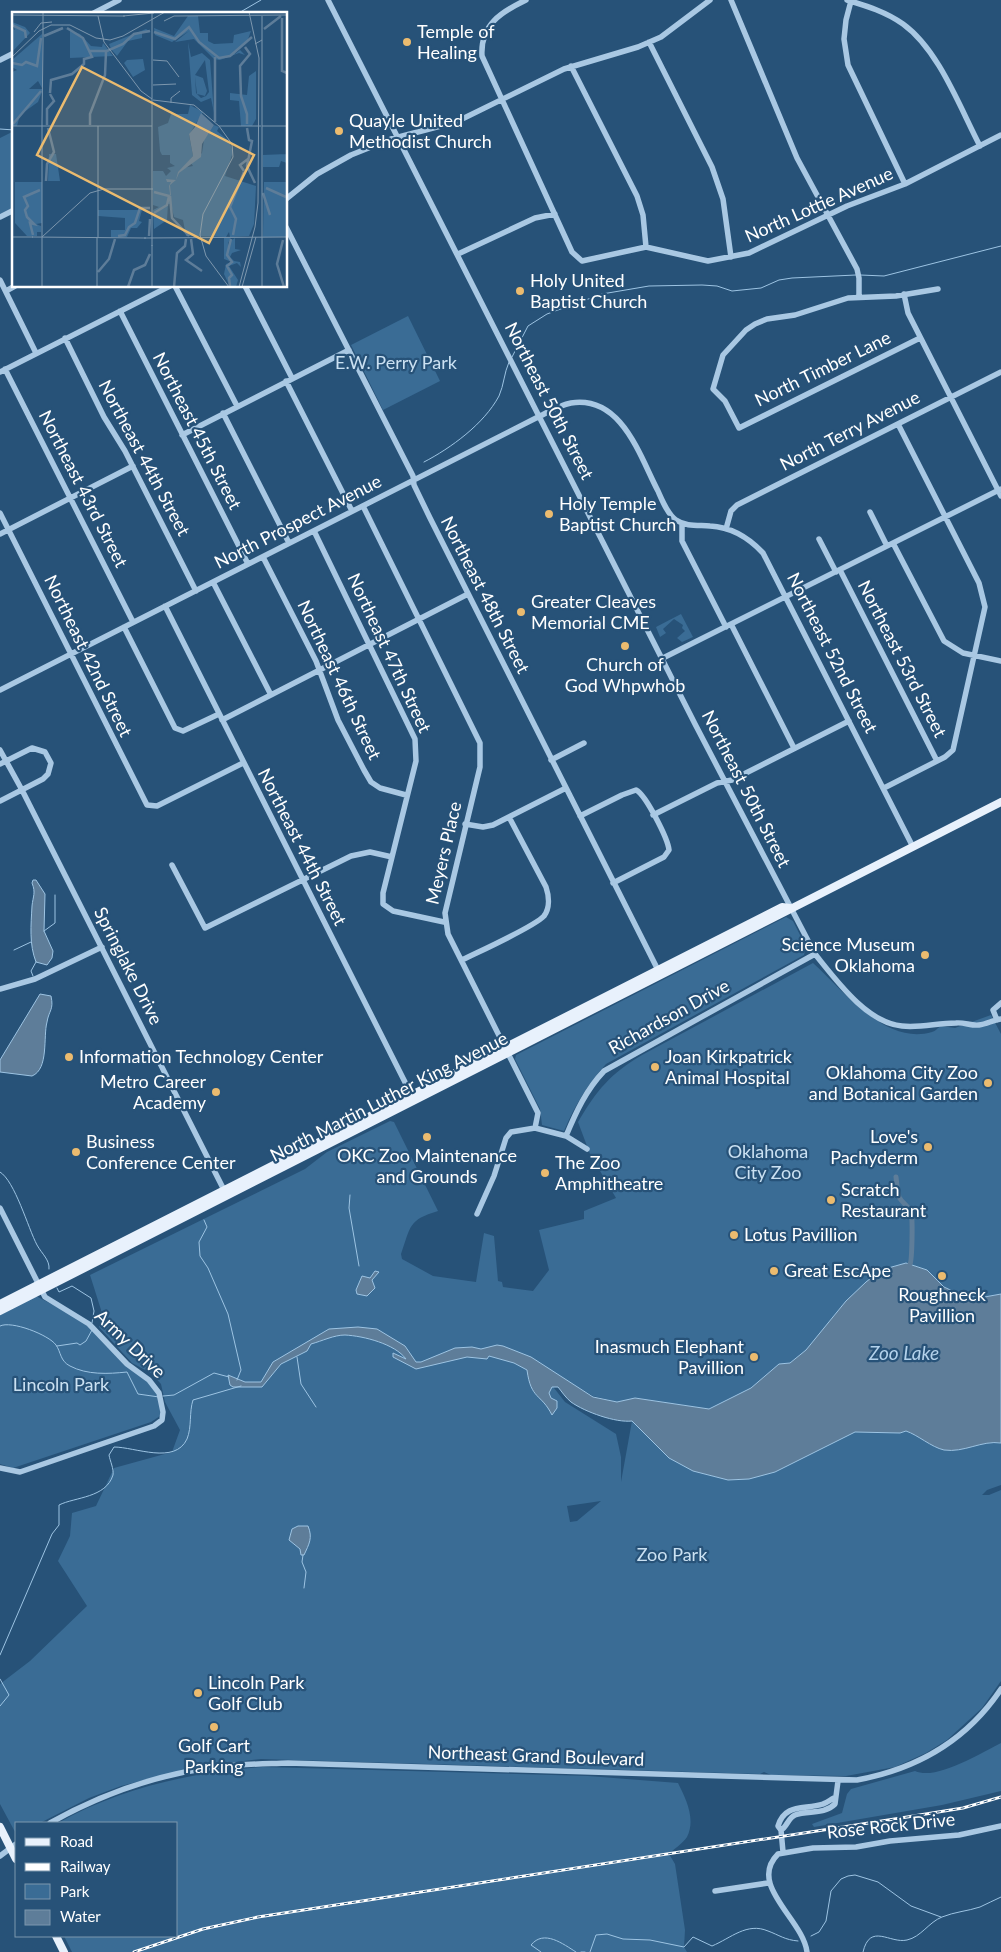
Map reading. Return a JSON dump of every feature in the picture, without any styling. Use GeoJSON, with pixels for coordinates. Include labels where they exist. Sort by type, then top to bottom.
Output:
{"type":"FeatureCollection","features":[{"type":"Feature","properties":{"kind":"main road","name":"North Martin Luther King Avenue"},"geometry":{"type":"LineString","coordinates":[[0,1304],[39,1287],[659,973],[781,915],[790,908],[1001,802]]}},
{"type":"Feature","properties":{"kind":"main road","name":"North Martin Luther King Avenue"},"geometry":{"type":"LineString","coordinates":[[0,1311],[39,1287]]}},
{"type":"Feature","properties":{"kind":"main road"},"geometry":{"type":"LineString","coordinates":[[0,1827],[13,1846]]}},
{"type":"Feature","properties":{"kind":"main road"},"geometry":{"type":"LineString","coordinates":[[56,1937],[64,1952]]}},
{"type":"Feature","properties":{"kind":"street"},"geometry":{"type":"LineString","coordinates":[[96,12],[119,0]]}},
{"type":"Feature","properties":{"kind":"street","name":"Northeast 50th Street"},"geometry":{"type":"LineString","coordinates":[[328,0],[725,781],[790,908],[816,954],[836,981],[869,1011],[900,1026],[930,1027],[957,1022],[976,1025],[999,1019]]}},
{"type":"Feature","properties":{"kind":"street"},"geometry":{"type":"LineString","coordinates":[[458,254],[535,218],[555,214],[482,56],[483,41],[488,26],[498,15],[526,0]]}},
{"type":"Feature","properties":{"kind":"street"},"geometry":{"type":"LineString","coordinates":[[288,197],[326,167],[398,137],[456,122],[571,66],[649,42],[671,30],[710,0]]}},
{"type":"Feature","properties":{"kind":"street"},"geometry":{"type":"LineString","coordinates":[[731,0],[791,145],[859,274],[859,296],[904,294],[938,289]]}},
{"type":"Feature","properties":{"kind":"street"},"geometry":{"type":"LineString","coordinates":[[905,184],[848,65],[844,39],[849,1],[890,15],[926,46],[980,146]]}},
{"type":"Feature","properties":{"kind":"street"},"geometry":{"type":"LineString","coordinates":[[649,42],[716,177],[724,205],[731,258]]}},
{"type":"Feature","properties":{"kind":"street"},"geometry":{"type":"LineString","coordinates":[[0,51],[2,59]]}},
{"type":"Feature","properties":{"kind":"street"},"geometry":{"type":"LineString","coordinates":[[571,66],[637,196],[643,214],[646,247]]}},
{"type":"Feature","properties":{"kind":"street","name":"North Lottie Avenue"},"geometry":{"type":"LineString","coordinates":[[555,214],[574,255],[582,261],[646,247],[708,261],[731,258],[757,251],[827,215],[905,184],[1001,136]]}},
{"type":"Feature","properties":{"kind":"street"},"geometry":{"type":"LineString","coordinates":[[0,218],[12,211]]}},
{"type":"Feature","properties":{"kind":"street","name":"Northeast 48th Street"},"geometry":{"type":"LineString","coordinates":[[288,231],[659,973]]}},
{"type":"Feature","properties":{"kind":"street"},"geometry":{"type":"LineString","coordinates":[[0,280],[36,353]]}},
{"type":"Feature","properties":{"kind":"street"},"geometry":{"type":"LineString","coordinates":[[0,298],[12,288]]}},
{"type":"Feature","properties":{"kind":"street"},"geometry":{"type":"LineString","coordinates":[[3,370],[166,288]]}},
{"type":"Feature","properties":{"kind":"street"},"geometry":{"type":"LineString","coordinates":[[176,288],[237,406]]}},
{"type":"Feature","properties":{"kind":"street"},"geometry":{"type":"LineString","coordinates":[[246,288],[352,512]]}},
{"type":"Feature","properties":{"kind":"street"},"geometry":{"type":"LineString","coordinates":[[663,658],[945,517],[1000,492],[920,338],[908,313],[904,294]]}},
{"type":"Feature","properties":{"kind":"street","name":"North Timber Lane"},"geometry":{"type":"LineString","coordinates":[[859,296],[795,315],[767,319],[750,326],[723,355],[713,384],[714,392],[725,402],[739,428],[920,338]]}},
{"type":"Feature","properties":{"kind":"street","name":"Northeast 45th Street"},"geometry":{"type":"LineString","coordinates":[[120,311],[248,564]]}},
{"type":"Feature","properties":{"kind":"street","name":"Northeast 44th Street"},"geometry":{"type":"LineString","coordinates":[[65,338],[104,418],[133,466],[196,590]]}},
{"type":"Feature","properties":{"kind":"street"},"geometry":{"type":"LineString","coordinates":[[182,435],[349,350]]}},
{"type":"Feature","properties":{"kind":"street","name":"Northeast 43rd Street"},"geometry":{"type":"LineString","coordinates":[[3,370],[133,622]]}},
{"type":"Feature","properties":{"kind":"street","name":"North Terry Avenue"},"geometry":{"type":"LineString","coordinates":[[726,529],[731,511],[737,505],[1001,372]]}},
{"type":"Feature","properties":{"kind":"street","name":"North Prospect Avenue"},"geometry":{"type":"LineString","coordinates":[[0,690],[540,416],[561,406],[573,403],[598,405],[612,414],[627,432],[664,503],[673,517],[682,523]]}},
{"type":"Feature","properties":{"kind":"street"},"geometry":{"type":"LineString","coordinates":[[223,413],[289,543]]}},
{"type":"Feature","properties":{"kind":"street"},"geometry":{"type":"LineString","coordinates":[[884,788],[938,761],[953,750],[985,612],[984,596],[898,424]]}},
{"type":"Feature","properties":{"kind":"street"},"geometry":{"type":"LineString","coordinates":[[0,534],[133,466]]}},
{"type":"Feature","properties":{"kind":"street","name":"Meyers Place"},"geometry":{"type":"LineString","coordinates":[[363,506],[480,743],[480,767],[465,824],[444,922],[535,1106],[538,1118],[535,1128]]}},
{"type":"Feature","properties":{"kind":"street"},"geometry":{"type":"LineString","coordinates":[[870,512],[887,546]]}},
{"type":"Feature","properties":{"kind":"street","name":"Northeast 42nd Street"},"geometry":{"type":"LineString","coordinates":[[0,513],[147,805],[154,807],[243,763]]}},
{"type":"Feature","properties":{"kind":"street"},"geometry":{"type":"LineString","coordinates":[[682,523],[682,541],[794,748]]}},
{"type":"Feature","properties":{"kind":"street","name":"Northeast 52nd Street"},"geometry":{"type":"LineString","coordinates":[[682,523],[726,529],[742,536],[763,553],[913,847]]}},
{"type":"Feature","properties":{"kind":"street","name":"Northeast 47th Street"},"geometry":{"type":"LineString","coordinates":[[314,531],[415,739],[416,761],[383,893],[385,906],[393,910],[444,922]]}},
{"type":"Feature","properties":{"kind":"street","name":"Northeast 53rd Street"},"geometry":{"type":"LineString","coordinates":[[819,539],[838,571],[938,761]]}},
{"type":"Feature","properties":{"kind":"street"},"geometry":{"type":"LineString","coordinates":[[893,543],[944,641],[953,648],[1001,661]]}},
{"type":"Feature","properties":{"kind":"street","name":"Northeast 46th Street"},"geometry":{"type":"LineString","coordinates":[[263,556],[320,670],[338,720],[371,782],[380,788],[406,795]]}},
{"type":"Feature","properties":{"kind":"street"},"geometry":{"type":"LineString","coordinates":[[213,582],[271,695]]}},
{"type":"Feature","properties":{"kind":"street"},"geometry":{"type":"LineString","coordinates":[[124,627],[175,728],[183,731],[271,695],[468,594]]}},
{"type":"Feature","properties":{"kind":"street","name":"Northeast 44th Street"},"geometry":{"type":"LineString","coordinates":[[165,606],[413,1097]]}},
{"type":"Feature","properties":{"kind":"street"},"geometry":{"type":"LineString","coordinates":[[653,816],[717,783],[725,781],[849,721]]}},
{"type":"Feature","properties":{"kind":"street"},"geometry":{"type":"LineString","coordinates":[[551,760],[584,743]]}},
{"type":"Feature","properties":{"kind":"street"},"geometry":{"type":"LineString","coordinates":[[0,764],[32,748],[39,749],[49,757],[51,763],[48,774],[0,801]]}},
{"type":"Feature","properties":{"kind":"street","name":"Springlake Drive"},"geometry":{"type":"LineString","coordinates":[[0,750],[102,946],[226,1193]]}},
{"type":"Feature","properties":{"kind":"street"},"geometry":{"type":"LineString","coordinates":[[465,824],[488,826],[566,788]]}},
{"type":"Feature","properties":{"kind":"street"},"geometry":{"type":"LineString","coordinates":[[580,816],[630,791],[636,790],[644,797],[668,846],[668,852],[658,860],[613,883]]}},
{"type":"Feature","properties":{"kind":"street"},"geometry":{"type":"LineString","coordinates":[[462,960],[536,922],[546,912],[549,898],[546,887],[509,817]]}},
{"type":"Feature","properties":{"kind":"street"},"geometry":{"type":"LineString","coordinates":[[172,864],[205,928],[351,856],[364,852],[392,857]]}},
{"type":"Feature","properties":{"kind":"street"},"geometry":{"type":"LineString","coordinates":[[0,990],[35,979],[102,946]]}},
{"type":"Feature","properties":{"kind":"street","name":"Richardson Drive"},"geometry":{"type":"LineString","coordinates":[[566,1136],[578,1106],[592,1083],[604,1070],[816,954]]}},
{"type":"Feature","properties":{"kind":"street"},"geometry":{"type":"LineString","coordinates":[[999,1019],[993,1010],[1001,1003]]}},
{"type":"Feature","properties":{"kind":"street"},"geometry":{"type":"LineString","coordinates":[[477,1214],[494,1176],[506,1138],[511,1132],[535,1128],[566,1136],[587,1149]]}},
{"type":"Feature","properties":{"kind":"street","name":"Army Drive"},"geometry":{"type":"LineString","coordinates":[[0,1208],[45,1297],[89,1324],[127,1364],[149,1380],[159,1393],[162,1420],[154,1426],[20,1472],[0,1468]]}},
{"type":"Feature","properties":{"kind":"street","name":"Northeast Grand Boulevard"},"geometry":{"type":"LineString","coordinates":[[52,1822],[96,1800],[139,1784],[208,1768],[279,1763],[838,1781],[857,1780],[882,1775],[917,1762],[941,1749],[976,1721],[1001,1689]]}},
{"type":"Feature","properties":{"kind":"street"},"geometry":{"type":"LineString","coordinates":[[807,1952],[802,1935],[768,1883],[768,1868],[772,1860],[783,1852],[781,1830],[778,1826],[780,1819],[793,1808],[828,1810],[835,1804],[834,1798],[838,1781]]}},
{"type":"Feature","properties":{"kind":"street"},"geometry":{"type":"LineString","coordinates":[[781,1830],[795,1815],[816,1809],[834,1798]]}},
{"type":"Feature","properties":{"kind":"street"},"geometry":{"type":"LineString","coordinates":[[825,1804],[828,1810]]}},
{"type":"Feature","properties":{"kind":"street"},"geometry":{"type":"LineString","coordinates":[[793,1808],[795,1815]]}},
{"type":"Feature","properties":{"kind":"street","name":"Rose Rock Drive"},"geometry":{"type":"LineString","coordinates":[[783,1852],[959,1835],[1001,1826]]}},
{"type":"Feature","properties":{"kind":"street"},"geometry":{"type":"LineString","coordinates":[[0,1856],[13,1846]]}},
{"type":"Feature","properties":{"kind":"street"},"geometry":{"type":"LineString","coordinates":[[715,1891],[768,1883]]}},
{"type":"Feature","properties":{"kind":"green space"},"geometry":{"type":"Polygon","coordinates":[[[12,132],[12,208],[0,214],[0,138],[12,132]]]}},
{"type":"Feature","properties":{"kind":"green space","name":"E.W. Perry Park"},"geometry":{"type":"Polygon","coordinates":[[[408,316],[440,381],[383,410],[351,345],[408,316]]]}},
{"type":"Feature","properties":{"kind":"green space"},"geometry":{"type":"Polygon","coordinates":[[[681,614],[693,637],[682,642],[677,638],[685,631],[682,628],[683,625],[674,619],[663,629],[666,633],[660,637],[656,627],[681,614]]]}},
{"type":"Feature","properties":{"kind":"green space"},"geometry":{"type":"Polygon","coordinates":[[[786,917],[793,921],[806,947],[804,955],[606,1064],[582,1096],[564,1131],[542,1125],[540,1109],[515,1059],[516,1055],[786,917]]]}},
{"type":"Feature","properties":{"kind":"green space"},"geometry":{"type":"Polygon","coordinates":[[[813,963],[866,1013],[898,1031],[915,1034],[932,1032],[941,1026],[955,1028],[991,1015],[1001,1034],[1001,1294],[979,1298],[959,1294],[944,1287],[927,1270],[906,1263],[881,1270],[846,1301],[806,1350],[790,1363],[779,1364],[751,1388],[709,1409],[636,1398],[617,1402],[593,1396],[557,1375],[554,1388],[565,1402],[616,1434],[621,1457],[621,1482],[632,1421],[693,1471],[728,1480],[739,1480],[775,1472],[854,1432],[900,1433],[906,1431],[944,1450],[959,1450],[987,1443],[1001,1443],[1001,1485],[987,1490],[982,1495],[989,1495],[1001,1490],[1001,1681],[982,1708],[947,1740],[926,1753],[895,1767],[846,1776],[771,1775],[764,1772],[760,1774],[261,1759],[195,1767],[121,1786],[89,1798],[42,1822],[15,1822],[15,1831],[0,1804],[0,1684],[30,1661],[87,1606],[58,1561],[70,1536],[72,1513],[96,1506],[114,1468],[172,1452],[180,1430],[165,1402],[161,1384],[151,1373],[132,1363],[99,1327],[102,1313],[90,1275],[305,1169],[327,1152],[390,1121],[394,1122],[438,1211],[428,1214],[412,1225],[401,1254],[402,1259],[433,1276],[476,1282],[484,1233],[494,1236],[498,1281],[502,1282],[503,1287],[533,1291],[549,1270],[539,1230],[584,1219],[584,1211],[616,1198],[590,1154],[578,1122],[605,1084],[631,1062],[813,963]],[[601,1501],[567,1506],[570,1522],[577,1521],[601,1501]]]}},
{"type":"Feature","properties":{"kind":"green space","name":"Lincoln Park"},"geometry":{"type":"Polygon","coordinates":[[[36,1296],[82,1320],[148,1380],[158,1397],[160,1416],[151,1422],[13,1468],[0,1464],[0,1315],[36,1296]]]}},
{"type":"Feature","properties":{"kind":"green space"},"geometry":{"type":"Polygon","coordinates":[[[1001,1743],[1001,1791],[942,1805],[814,1827],[812,1824],[842,1813],[847,1794],[851,1789],[915,1771],[924,1773],[946,1769],[971,1759],[1001,1743]]]}},
{"type":"Feature","properties":{"kind":"green space"},"geometry":{"type":"Polygon","coordinates":[[[263,1767],[588,1776],[678,1783],[687,1802],[691,1823],[687,1837],[669,1854],[675,1864],[685,1930],[684,1947],[687,1952],[72,1952],[64,1937],[178,1937],[178,1822],[60,1822],[106,1800],[131,1791],[183,1778],[236,1769],[263,1767]]]}},
{"type":"Feature","properties":{"kind":"water"},"geometry":{"type":"Polygon","coordinates":[[[33,880],[36,880],[45,894],[44,931],[53,951],[52,958],[47,965],[36,962],[32,948],[33,880]]]}},
{"type":"Feature","properties":{"kind":"water"},"geometry":{"type":"Polygon","coordinates":[[[40,994],[51,996],[52,1004],[47,1022],[41,1067],[32,1076],[0,1072],[0,1060],[40,994]]]}},
{"type":"Feature","properties":{"kind":"water","name":"Zoo Lake"},"geometry":{"type":"Polygon","coordinates":[[[906,1263],[927,1270],[944,1287],[959,1294],[979,1298],[1001,1294],[1001,1443],[987,1443],[959,1450],[944,1450],[906,1431],[900,1433],[855,1432],[775,1472],[749,1479],[728,1480],[693,1471],[669,1458],[632,1421],[609,1419],[584,1409],[571,1402],[558,1387],[552,1387],[549,1393],[551,1398],[557,1401],[557,1408],[552,1415],[531,1387],[527,1370],[514,1363],[489,1356],[487,1359],[467,1357],[416,1369],[393,1357],[393,1353],[406,1359],[387,1345],[361,1337],[341,1335],[311,1344],[307,1351],[281,1364],[262,1387],[233,1387],[230,1385],[228,1375],[245,1382],[261,1382],[273,1362],[329,1329],[358,1327],[377,1329],[405,1346],[416,1362],[421,1362],[455,1348],[472,1347],[481,1349],[497,1345],[531,1357],[593,1397],[617,1402],[635,1398],[709,1409],[751,1388],[779,1364],[790,1363],[806,1350],[846,1301],[866,1282],[881,1270],[906,1263]]]}},
{"type":"Feature","properties":{"kind":"water"},"geometry":{"type":"Polygon","coordinates":[[[375,1271],[379,1272],[372,1280],[375,1288],[367,1296],[357,1294],[356,1290],[362,1276],[370,1278],[375,1271]]]}},
{"type":"Feature","properties":{"kind":"water"},"geometry":{"type":"Polygon","coordinates":[[[298,1526],[308,1526],[310,1534],[310,1541],[304,1555],[301,1555],[300,1549],[289,1540],[292,1529],[298,1526]]]}},
{"type":"Feature","properties":{"kind":"waterway"},"geometry":{"type":"LineString","coordinates":[[240,12],[261,0]]}},
{"type":"Feature","properties":{"kind":"waterway"},"geometry":{"type":"LineString","coordinates":[[0,129],[12,130]]}},
{"type":"Feature","properties":{"kind":"waterway"},"geometry":{"type":"LineString","coordinates":[[860,275],[884,276],[1001,246]]}},
{"type":"Feature","properties":{"kind":"waterway"},"geometry":{"type":"LineString","coordinates":[[512,357],[528,326],[547,314],[602,294],[649,286],[702,285],[717,286],[732,291],[761,288],[779,280],[792,278],[856,275]]}},
{"type":"Feature","properties":{"kind":"waterway"},"geometry":{"type":"LineString","coordinates":[[424,462],[456,442],[485,416],[499,396],[509,362]]}},
{"type":"Feature","properties":{"kind":"waterway"},"geometry":{"type":"LineString","coordinates":[[44,931],[55,923],[55,895]]}},
{"type":"Feature","properties":{"kind":"waterway"},"geometry":{"type":"LineString","coordinates":[[14,950],[31,942]]}},
{"type":"Feature","properties":{"kind":"waterway"},"geometry":{"type":"LineString","coordinates":[[33,976],[31,971],[36,962]]}},
{"type":"Feature","properties":{"kind":"waterway"},"geometry":{"type":"LineString","coordinates":[[0,1172],[11,1185],[37,1245],[48,1263],[49,1269]]}},
{"type":"Feature","properties":{"kind":"waterway"},"geometry":{"type":"LineString","coordinates":[[896,1177],[899,1197],[909,1208],[912,1217],[910,1264]]}},
{"type":"Feature","properties":{"kind":"waterway"},"geometry":{"type":"LineString","coordinates":[[350,1195],[349,1208],[359,1266]]}},
{"type":"Feature","properties":{"kind":"waterway"},"geometry":{"type":"LineString","coordinates":[[204,1220],[207,1227],[199,1242],[200,1256],[208,1268],[228,1314],[241,1370],[237,1380]]}},
{"type":"Feature","properties":{"kind":"waterway"},"geometry":{"type":"LineString","coordinates":[[57,1288],[59,1292],[72,1286],[91,1298],[94,1311],[92,1323]]}},
{"type":"Feature","properties":{"kind":"waterway"},"geometry":{"type":"LineString","coordinates":[[0,1326],[12,1325],[21,1327],[46,1337],[56,1345],[64,1362],[77,1369],[98,1373],[127,1372],[138,1394],[159,1397]]}},
{"type":"Feature","properties":{"kind":"waterway"},"geometry":{"type":"LineString","coordinates":[[57,1346],[77,1343],[80,1345],[86,1341],[92,1330]]}},
{"type":"Feature","properties":{"kind":"waterway"},"geometry":{"type":"LineString","coordinates":[[297,1357],[301,1384],[316,1407]]}},
{"type":"Feature","properties":{"kind":"waterway"},"geometry":{"type":"LineString","coordinates":[[163,1396],[174,1395],[214,1373],[229,1377]]}},
{"type":"Feature","properties":{"kind":"waterway"},"geometry":{"type":"LineString","coordinates":[[0,1655],[52,1534],[59,1525],[59,1505],[89,1496],[109,1483],[113,1475],[109,1455],[114,1447],[154,1453],[173,1451],[181,1447],[187,1439],[193,1400],[241,1386]]}},
{"type":"Feature","properties":{"kind":"waterway"},"geometry":{"type":"LineString","coordinates":[[303,1555],[302,1562],[306,1572],[304,1588]]}},
{"type":"Feature","properties":{"kind":"waterway"},"geometry":{"type":"LineString","coordinates":[[0,1679],[9,1695],[0,1706]]}},
{"type":"Feature","properties":{"kind":"waterway"},"geometry":{"type":"LineString","coordinates":[[811,1936],[819,1932],[826,1921],[831,1891],[841,1879],[848,1876],[855,1875],[878,1882],[911,1906],[941,1917]]}},
{"type":"Feature","properties":{"kind":"waterway"},"geometry":{"type":"LineString","coordinates":[[863,1952],[870,1938],[881,1936],[907,1940],[917,1936],[937,1919],[980,1907],[1001,1897]]}},
{"type":"Feature","properties":{"kind":"waterway"},"geometry":{"type":"LineString","coordinates":[[590,1952],[596,1935],[607,1934],[623,1939],[650,1940],[684,1947],[693,1937],[712,1946],[739,1932],[753,1928],[798,1941]]}},
{"type":"Feature","properties":{"kind":"waterway"},"geometry":{"type":"LineString","coordinates":[[541,1952],[531,1945],[536,1940],[542,1938],[559,1942],[576,1952]]}},
{"type":"Feature","properties":{"kind":"railway"},"geometry":{"type":"LineString","coordinates":[[134,1952],[203,1929],[258,1917],[963,1808],[1001,1797]]}},
{"type":"Feature","properties":{"kind":"place","name":"Temple of Healing"},"geometry":{"type":"Point","coordinates":[407,42]}},
{"type":"Feature","properties":{"kind":"place","name":"Quayle United Methodist Church"},"geometry":{"type":"Point","coordinates":[339,131]}},
{"type":"Feature","properties":{"kind":"place","name":"Holy United Baptist Church"},"geometry":{"type":"Point","coordinates":[520,291]}},
{"type":"Feature","properties":{"kind":"place","name":"Holy Temple Baptist Church"},"geometry":{"type":"Point","coordinates":[549,514]}},
{"type":"Feature","properties":{"kind":"place","name":"Greater Cleaves Memorial CME"},"geometry":{"type":"Point","coordinates":[521,612]}},
{"type":"Feature","properties":{"kind":"place","name":"Church of God Whpwhob"},"geometry":{"type":"Point","coordinates":[625,646]}},
{"type":"Feature","properties":{"kind":"place","name":"Science Museum Oklahoma"},"geometry":{"type":"Point","coordinates":[925,955]}},
{"type":"Feature","properties":{"kind":"place","name":"Information Technology Center"},"geometry":{"type":"Point","coordinates":[69,1057]}},
{"type":"Feature","properties":{"kind":"place","name":"Joan Kirkpatrick Animal Hospital"},"geometry":{"type":"Point","coordinates":[655,1067]}},
{"type":"Feature","properties":{"kind":"place","name":"Oklahoma City Zoo and Botanical Garden"},"geometry":{"type":"Point","coordinates":[988,1083]}},
{"type":"Feature","properties":{"kind":"place","name":"Metro Career Academy"},"geometry":{"type":"Point","coordinates":[216,1092]}},
{"type":"Feature","properties":{"kind":"place","name":"OKC Zoo Maintenance and Grounds"},"geometry":{"type":"Point","coordinates":[427,1137]}},
{"type":"Feature","properties":{"kind":"place","name":"Love's Pachyderm"},"geometry":{"type":"Point","coordinates":[928,1147]}},
{"type":"Feature","properties":{"kind":"place","name":"Business Conference Center"},"geometry":{"type":"Point","coordinates":[76,1152]}},
{"type":"Feature","properties":{"kind":"place","name":"The Zoo Amphitheatre"},"geometry":{"type":"Point","coordinates":[545,1173]}},
{"type":"Feature","properties":{"kind":"place","name":"Scratch Restaurant"},"geometry":{"type":"Point","coordinates":[831,1200]}},
{"type":"Feature","properties":{"kind":"place","name":"Lotus Pavillion"},"geometry":{"type":"Point","coordinates":[734,1235]}},
{"type":"Feature","properties":{"kind":"place","name":"Great EscApe"},"geometry":{"type":"Point","coordinates":[774,1271]}},
{"type":"Feature","properties":{"kind":"place","name":"Roughneck Pavillion"},"geometry":{"type":"Point","coordinates":[942,1276]}},
{"type":"Feature","properties":{"kind":"place","name":"Inasmuch Elephant Pavillion"},"geometry":{"type":"Point","coordinates":[754,1357]}},
{"type":"Feature","properties":{"kind":"place","name":"Lincoln Park Golf Club"},"geometry":{"type":"Point","coordinates":[198,1693]}},
{"type":"Feature","properties":{"kind":"place","name":"Golf Cart Parking"},"geometry":{"type":"Point","coordinates":[214,1727]}},
{"type":"Feature","properties":{"kind":"park label","name":"Oklahoma City Zoo"},"geometry":{"type":"Point","coordinates":[768,1162]}},
{"type":"Feature","properties":{"kind":"park label","name":"Zoo Park"},"geometry":{"type":"Point","coordinates":[672,1555]}}]}
